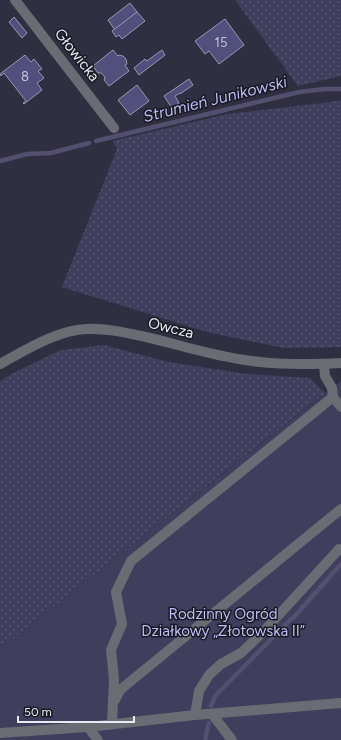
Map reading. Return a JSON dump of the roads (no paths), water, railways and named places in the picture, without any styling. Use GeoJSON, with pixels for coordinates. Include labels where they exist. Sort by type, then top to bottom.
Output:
{"type":"FeatureCollection","features":[{"type":"Feature","properties":{"kind":"street","name":"Głowicka"},"geometry":{"type":"LineString","coordinates":[[15,0],[114,128]]}},
{"type":"Feature","properties":{"kind":"street","name":"Owcza"},"geometry":{"type":"LineString","coordinates":[[0,364],[44,341],[64,333],[86,329],[109,330],[132,334],[247,361],[284,364],[341,363]]}},
{"type":"Feature","properties":{"kind":"street"},"geometry":{"type":"LineString","coordinates":[[324,364],[325,376],[341,407]]}},
{"type":"Feature","properties":{"kind":"street"},"geometry":{"type":"LineString","coordinates":[[112,724],[114,680],[110,650],[122,624],[116,592],[131,561],[332,392]]}},
{"type":"Feature","properties":{"kind":"street"},"geometry":{"type":"LineString","coordinates":[[113,704],[120,690],[341,509]]}},
{"type":"Feature","properties":{"kind":"street"},"geometry":{"type":"LineString","coordinates":[[195,715],[199,691],[209,675],[221,664],[241,653],[265,630],[339,549]]}},
{"type":"Feature","properties":{"kind":"street"},"geometry":{"type":"LineString","coordinates":[[0,733],[88,727],[195,715],[340,704]]}},
{"type":"Feature","properties":{"kind":"street"},"geometry":{"type":"LineString","coordinates":[[212,714],[232,740]]}},
{"type":"Feature","properties":{"kind":"street"},"geometry":{"type":"LineString","coordinates":[[88,727],[98,740]]}},
{"type":"Feature","properties":{"kind":"waterway","name":"Strumień Junikowski"},"geometry":{"type":"LineString","coordinates":[[96,141],[299,92],[341,89]]}},
{"type":"Feature","properties":{"kind":"waterway","name":"Strumień Junikowski"},"geometry":{"type":"LineString","coordinates":[[0,161],[27,154],[51,153],[89,143]]}},
{"type":"Feature","properties":{"kind":"waterway"},"geometry":{"type":"LineString","coordinates":[[293,618],[341,564]]}},
{"type":"Feature","properties":{"kind":"waterway"},"geometry":{"type":"LineString","coordinates":[[211,706],[215,696],[290,620]]}},
{"type":"Feature","properties":{"kind":"waterway"},"geometry":{"type":"LineString","coordinates":[[205,740],[209,723]]}},
{"type":"Feature","properties":{"kind":"park label","name":"Rodzinny Ogród Działkowy „Złotowska II”"},"geometry":{"type":"Point","coordinates":[223,622]}}]}
